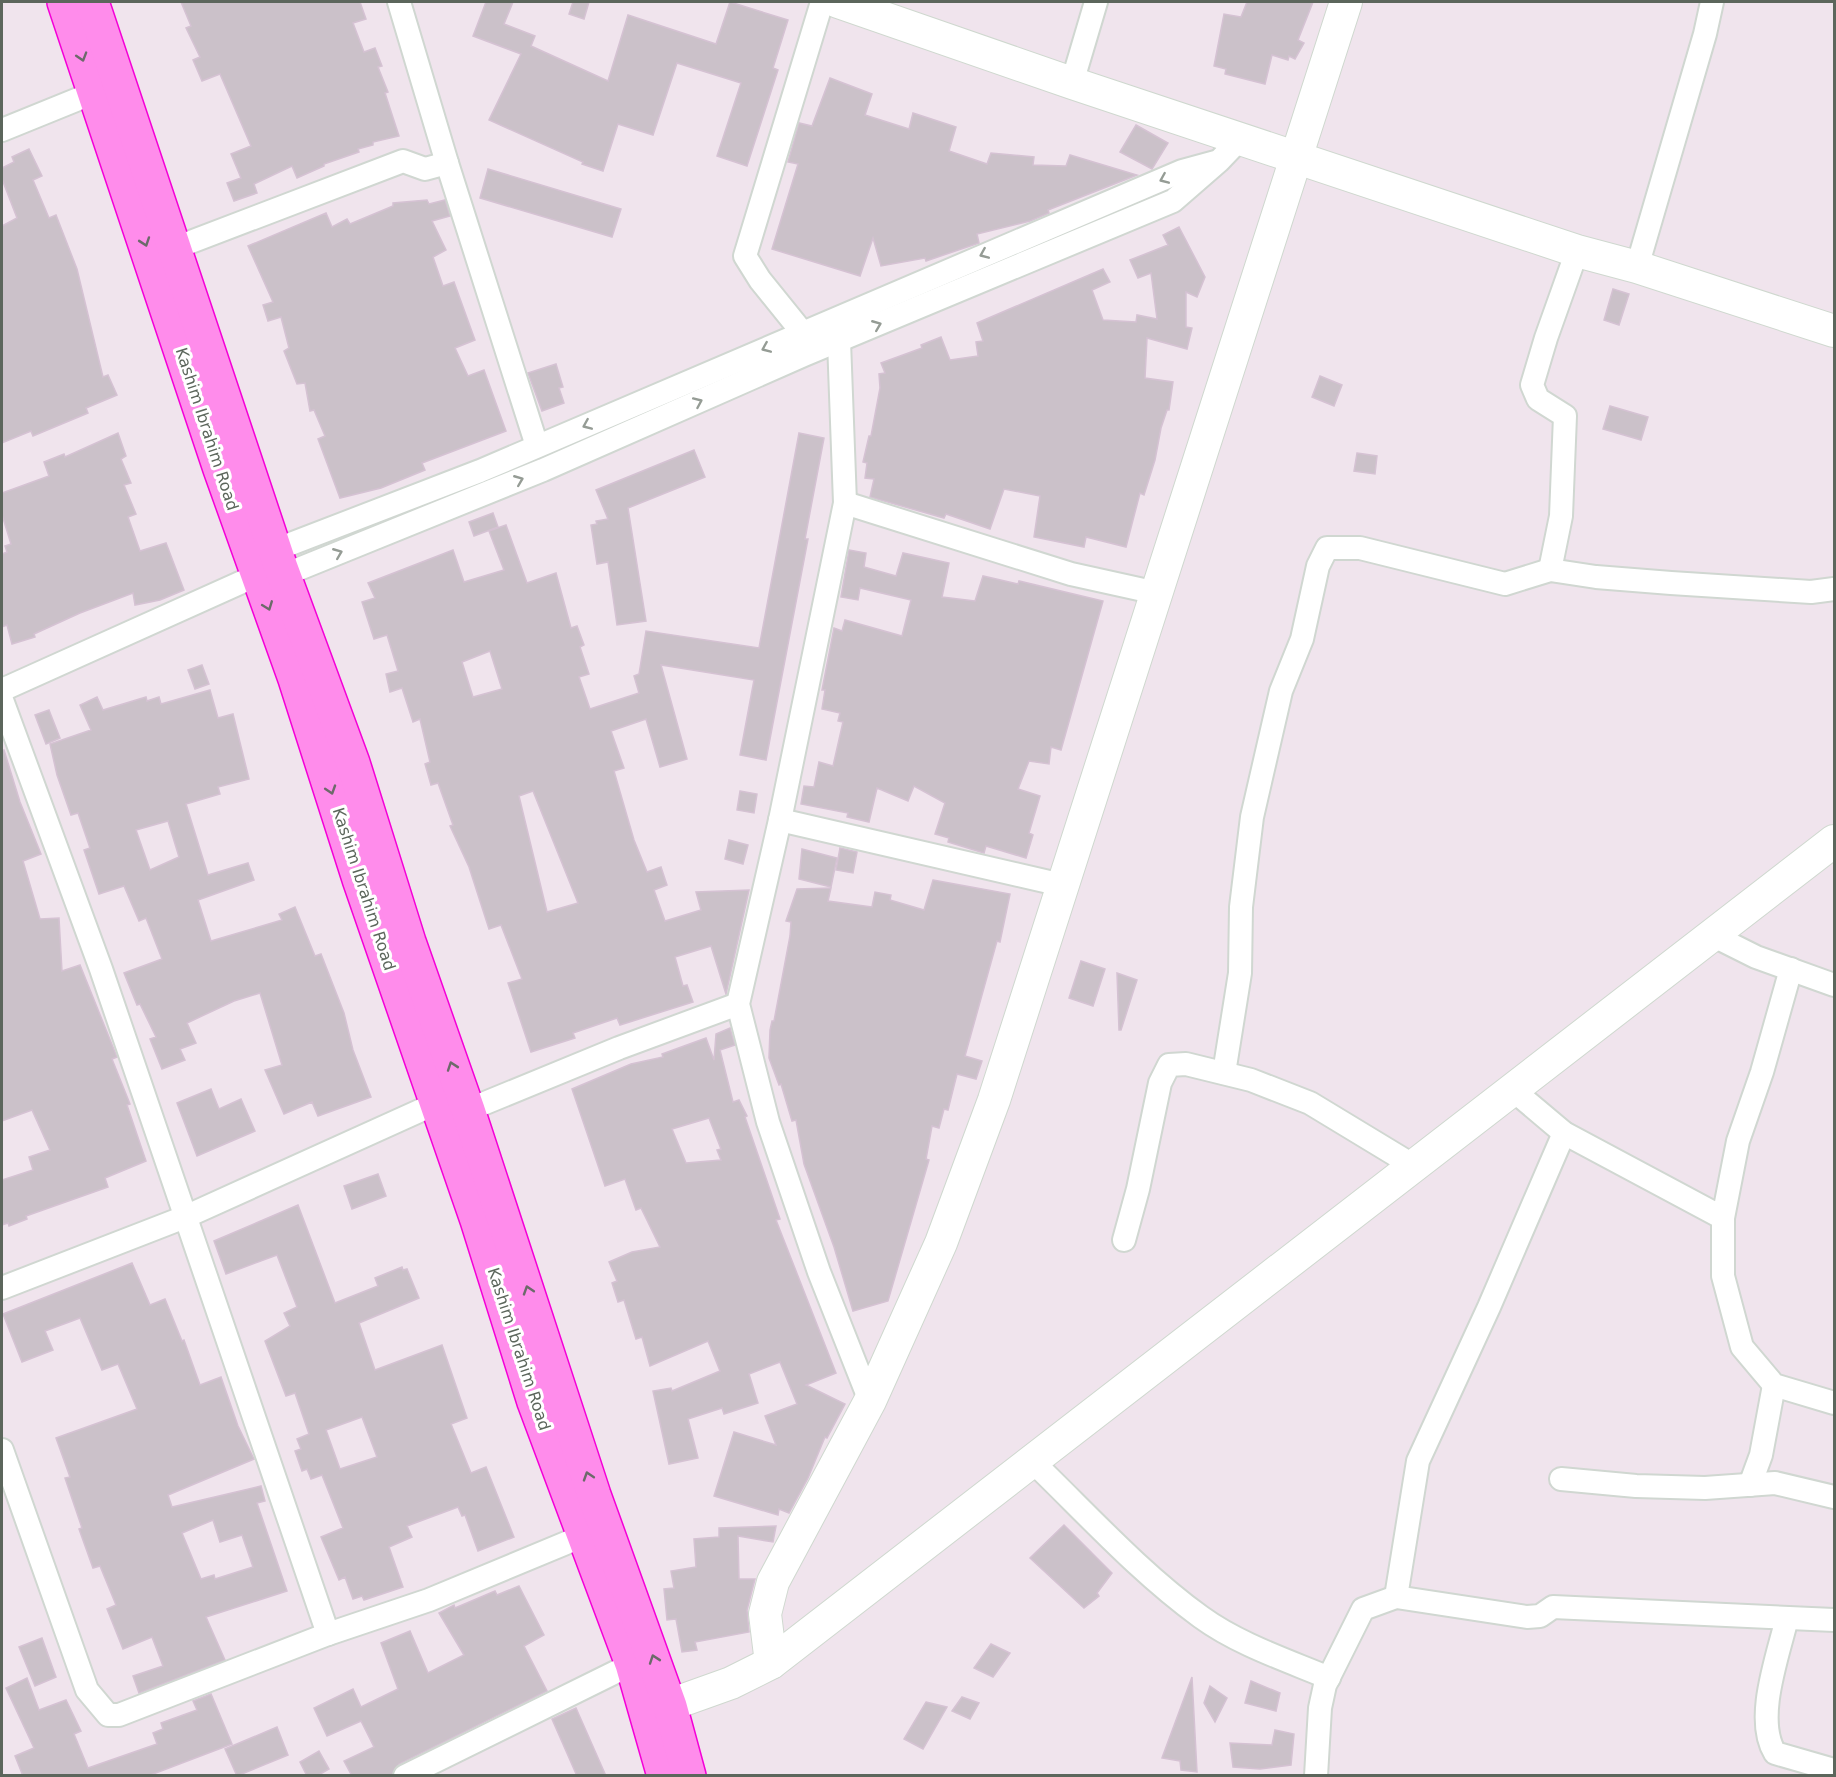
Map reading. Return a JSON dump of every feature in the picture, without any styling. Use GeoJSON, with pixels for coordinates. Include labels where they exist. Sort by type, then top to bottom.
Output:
{"type":"FeatureCollection","features":[{"type":"Feature","properties":{"kind":"highway","name":"Kashim Ibrahim Road"},"geometry":{"type":"LineString","coordinates":[[64,2],[176,248],[274,566],[296,679],[359,879],[437,1102],[534,1402],[632,1664],[659,1709],[690,1776]]}},
{"type":"Feature","properties":{"kind":"highway","name":"Kashim Ibrahim Road"},"geometry":{"type":"LineString","coordinates":[[92,2],[105,88],[274,566],[353,763],[409,942],[468,1110],[594,1495],[659,1709],[664,1776]]}},
{"type":"Feature","properties":{"kind":"main road"},"geometry":{"type":"LineString","coordinates":[[839,2],[1072,83],[1577,252],[1637,267],[1834,331]]}},
{"type":"Feature","properties":{"kind":"main road"},"geometry":{"type":"LineString","coordinates":[[771,1663],[765,1614],[773,1582],[870,1401],[941,1243],[990,1111],[1346,2]]}},
{"type":"Feature","properties":{"kind":"main road"},"geometry":{"type":"LineString","coordinates":[[659,1709],[731,1683],[771,1663],[1834,841]]}},
{"type":"Feature","properties":{"kind":"street"},"geometry":{"type":"LineString","coordinates":[[399,2],[447,163],[537,446]]}},
{"type":"Feature","properties":{"kind":"street"},"geometry":{"type":"LineString","coordinates":[[802,332],[760,280],[745,256],[839,2]]}},
{"type":"Feature","properties":{"kind":"street"},"geometry":{"type":"LineString","coordinates":[[1072,83],[1096,2]]}},
{"type":"Feature","properties":{"kind":"street"},"geometry":{"type":"LineString","coordinates":[[1637,267],[1705,34],[1712,2]]}},
{"type":"Feature","properties":{"kind":"street"},"geometry":{"type":"LineString","coordinates":[[2,130],[105,88]]}},
{"type":"Feature","properties":{"kind":"street"},"geometry":{"type":"LineString","coordinates":[[274,566],[543,470],[839,341],[1173,201],[1219,161],[1241,138]]}},
{"type":"Feature","properties":{"kind":"street"},"geometry":{"type":"LineString","coordinates":[[176,248],[403,161],[425,169],[447,163]]}},
{"type":"Feature","properties":{"kind":"street"},"geometry":{"type":"LineString","coordinates":[[2,690],[537,446],[1182,171],[1219,161]]}},
{"type":"Feature","properties":{"kind":"street"},"geometry":{"type":"LineString","coordinates":[[1550,570],[1561,516],[1565,416],[1538,399],[1532,385],[1546,338],[1577,252]]}},
{"type":"Feature","properties":{"kind":"street"},"geometry":{"type":"LineString","coordinates":[[839,341],[845,503],[780,820],[738,1004],[768,1122],[819,1272],[870,1401]]}},
{"type":"Feature","properties":{"kind":"street"},"geometry":{"type":"LineString","coordinates":[[845,503],[1071,574],[1157,593]]}},
{"type":"Feature","properties":{"kind":"street"},"geometry":{"type":"LineString","coordinates":[[1224,1073],[1240,973],[1241,907],[1252,817],[1281,691],[1302,639],[1322,555],[1327,548],[1360,548],[1505,584],[1550,570],[1596,577],[1671,583],[1811,592],[1834,589]]}},
{"type":"Feature","properties":{"kind":"street"},"geometry":{"type":"LineString","coordinates":[[2,700],[101,969],[328,1634]]}},
{"type":"Feature","properties":{"kind":"street"},"geometry":{"type":"LineString","coordinates":[[780,820],[1062,885]]}},
{"type":"Feature","properties":{"kind":"street"},"geometry":{"type":"LineString","coordinates":[[1712,935],[1756,957],[1834,985]]}},
{"type":"Feature","properties":{"kind":"street"},"geometry":{"type":"LineString","coordinates":[[1791,969],[1762,1072],[1738,1141],[1723,1218],[1723,1276],[1742,1347],[1774,1385],[1834,1404]]}},
{"type":"Feature","properties":{"kind":"street"},"geometry":{"type":"LineString","coordinates":[[468,1110],[619,1048],[738,1004]]}},
{"type":"Feature","properties":{"kind":"street"},"geometry":{"type":"LineString","coordinates":[[1124,1240],[1138,1189],[1160,1083],[1168,1065],[1186,1064],[1224,1073],[1310,1103],[1414,1166]]}},
{"type":"Feature","properties":{"kind":"street"},"geometry":{"type":"LineString","coordinates":[[1513,1090],[1564,1133],[1723,1218]]}},
{"type":"Feature","properties":{"kind":"street"},"geometry":{"type":"LineString","coordinates":[[2,1288],[185,1217],[437,1102]]}},
{"type":"Feature","properties":{"kind":"street"},"geometry":{"type":"LineString","coordinates":[[1396,1597],[1418,1461],[1489,1307],[1564,1133]]}},
{"type":"Feature","properties":{"kind":"street"},"geometry":{"type":"LineString","coordinates":[[1750,1485],[1761,1455],[1774,1385]]}},
{"type":"Feature","properties":{"kind":"street"},"geometry":{"type":"LineString","coordinates":[[2,1450],[87,1690],[108,1715],[118,1715],[328,1634],[429,1600],[583,1536]]}},
{"type":"Feature","properties":{"kind":"street"},"geometry":{"type":"LineString","coordinates":[[1032,1461],[1147,1573],[1202,1618],[1263,1651],[1329,1678]]}},
{"type":"Feature","properties":{"kind":"street"},"geometry":{"type":"LineString","coordinates":[[1561,1479],[1636,1486],[1694,1488],[1775,1483],[1834,1497]]}},
{"type":"Feature","properties":{"kind":"street"},"geometry":{"type":"LineString","coordinates":[[1316,1776],[1320,1708],[1329,1678],[1363,1610],[1396,1597],[1527,1617],[1540,1616],[1553,1607],[1834,1620]]}},
{"type":"Feature","properties":{"kind":"street"},"geometry":{"type":"LineString","coordinates":[[1787,1618],[1766,1711],[1767,1741],[1775,1754],[1834,1770]]}},
{"type":"Feature","properties":{"kind":"street"},"geometry":{"type":"LineString","coordinates":[[405,1776],[632,1664]]}},
{"type":"Feature","properties":{"kind":"building"},"geometry":{"type":"Polygon","coordinates":[[[181,2],[360,2],[366,19],[353,23],[364,52],[375,48],[382,66],[378,67],[388,92],[385,93],[399,136],[373,142],[373,145],[358,149],[359,152],[324,164],[297,178],[292,166],[254,184],[257,193],[234,201],[227,183],[241,178],[231,154],[251,146],[220,74],[202,81],[193,60],[200,57],[186,28],[191,26],[181,2]]]}},
{"type":"Feature","properties":{"kind":"building"},"geometry":{"type":"Polygon","coordinates":[[[486,2],[513,2],[504,24],[535,36],[531,46],[608,81],[628,15],[716,44],[730,2],[788,20],[773,68],[778,70],[747,166],[717,156],[741,83],[677,63],[653,135],[618,124],[603,171],[582,164],[583,162],[489,120],[521,54],[473,36],[486,2]]]}},
{"type":"Feature","properties":{"kind":"building"},"geometry":{"type":"Polygon","coordinates":[[[573,2],[589,2],[584,19],[569,14],[573,2]]]}},
{"type":"Feature","properties":{"kind":"building"},"geometry":{"type":"Polygon","coordinates":[[[1247,2],[1313,2],[1298,40],[1304,43],[1295,59],[1289,56],[1288,60],[1272,55],[1265,84],[1225,74],[1226,69],[1214,66],[1224,14],[1241,17],[1247,2]]]}},
{"type":"Feature","properties":{"kind":"building"},"geometry":{"type":"Polygon","coordinates":[[[830,78],[872,94],[865,115],[909,129],[913,113],[956,127],[949,151],[987,164],[991,153],[1034,157],[1033,165],[1066,166],[1070,155],[1137,175],[1048,210],[1049,213],[1030,221],[977,234],[979,243],[926,261],[925,258],[881,266],[873,238],[860,276],[772,249],[798,164],[788,162],[799,123],[812,126],[830,78]]]}},
{"type":"Feature","properties":{"kind":"building"},"geometry":{"type":"Polygon","coordinates":[[[1136,125],[1168,143],[1152,169],[1120,152],[1136,125]]]}},
{"type":"Feature","properties":{"kind":"building"},"geometry":{"type":"Polygon","coordinates":[[[29,149],[42,176],[33,180],[49,218],[56,215],[77,269],[103,377],[108,375],[117,395],[86,408],[88,413],[33,436],[31,431],[2,443],[2,226],[17,218],[2,179],[2,168],[14,162],[12,157],[29,149]]]}},
{"type":"Feature","properties":{"kind":"building"},"geometry":{"type":"Polygon","coordinates":[[[488,169],[621,209],[612,237],[480,198],[488,169]]]}},
{"type":"Feature","properties":{"kind":"building"},"geometry":{"type":"Polygon","coordinates":[[[427,200],[429,204],[445,200],[450,216],[432,221],[446,250],[433,257],[443,286],[454,282],[475,340],[455,348],[468,376],[484,370],[506,431],[422,463],[425,470],[381,488],[340,498],[318,439],[325,436],[314,410],[310,411],[305,383],[297,384],[284,351],[289,348],[281,317],[268,321],[263,305],[273,302],[248,246],[326,213],[332,227],[347,219],[350,224],[393,206],[393,203],[427,200]]]}},
{"type":"Feature","properties":{"kind":"building"},"geometry":{"type":"Polygon","coordinates":[[[1179,227],[1205,277],[1197,297],[1186,292],[1186,327],[1192,328],[1187,349],[1147,338],[1145,378],[1173,382],[1169,410],[1167,410],[1161,428],[1155,460],[1144,495],[1140,493],[1126,547],[1086,537],[1084,547],[1034,537],[1040,496],[1004,489],[990,529],[946,514],[944,518],[870,497],[874,479],[865,478],[867,463],[863,462],[869,436],[871,436],[880,388],[879,374],[885,373],[881,363],[922,348],[921,345],[941,337],[950,360],[978,356],[976,342],[983,341],[977,323],[1103,269],[1110,282],[1092,290],[1103,320],[1136,322],[1137,315],[1157,319],[1151,273],[1138,278],[1130,260],[1168,245],[1163,235],[1179,227]]]}},
{"type":"Feature","properties":{"kind":"building"},"geometry":{"type":"Polygon","coordinates":[[[1613,289],[1629,294],[1619,325],[1604,320],[1613,289]]]}},
{"type":"Feature","properties":{"kind":"building"},"geometry":{"type":"Polygon","coordinates":[[[556,364],[563,387],[559,388],[564,403],[542,411],[528,373],[556,364]]]}},
{"type":"Feature","properties":{"kind":"building"},"geometry":{"type":"Polygon","coordinates":[[[1320,376],[1342,385],[1334,406],[1312,397],[1320,376]]]}},
{"type":"Feature","properties":{"kind":"building"},"geometry":{"type":"Polygon","coordinates":[[[1610,406],[1648,417],[1641,440],[1603,429],[1610,406]]]}},
{"type":"Feature","properties":{"kind":"building"},"geometry":{"type":"Polygon","coordinates":[[[118,433],[126,456],[121,459],[131,483],[124,485],[136,514],[128,517],[140,551],[166,543],[184,590],[160,600],[135,605],[133,593],[80,613],[34,634],[35,637],[12,644],[7,625],[2,627],[2,554],[7,552],[5,546],[11,544],[2,515],[2,493],[49,476],[44,462],[64,454],[65,457],[118,433]]]}},
{"type":"Feature","properties":{"kind":"building"},"geometry":{"type":"Polygon","coordinates":[[[799,433],[824,438],[805,539],[808,539],[766,760],[740,755],[754,680],[661,665],[687,759],[660,767],[646,719],[611,731],[624,768],[614,771],[634,840],[647,872],[661,867],[667,885],[654,890],[665,921],[701,910],[696,892],[749,890],[726,994],[711,946],[675,957],[683,986],[687,985],[693,1002],[620,1025],[617,1018],[573,1033],[575,1038],[531,1052],[508,983],[522,979],[501,925],[489,929],[469,867],[450,826],[453,825],[438,783],[431,785],[425,764],[430,762],[420,719],[413,722],[402,688],[390,692],[386,674],[398,671],[387,635],[374,639],[362,602],[375,598],[368,583],[453,550],[464,582],[504,570],[489,531],[506,525],[527,583],[556,573],[571,628],[577,626],[584,645],[580,647],[589,674],[579,677],[590,709],[639,693],[634,676],[639,674],[646,631],[759,648],[799,433]],[[490,651],[462,662],[473,697],[502,689],[490,651]],[[533,791],[519,796],[547,912],[578,903],[533,791]]]}},
{"type":"Feature","properties":{"kind":"building"},"geometry":{"type":"Polygon","coordinates":[[[694,450],[705,477],[628,508],[646,621],[617,625],[608,562],[597,564],[591,525],[597,524],[596,521],[608,519],[596,490],[694,450]]]}},
{"type":"Feature","properties":{"kind":"building"},"geometry":{"type":"Polygon","coordinates":[[[1357,453],[1377,456],[1375,474],[1354,471],[1357,453]]]}},
{"type":"Feature","properties":{"kind":"building"},"geometry":{"type":"Polygon","coordinates":[[[493,513],[498,527],[474,536],[469,522],[493,513]]]}},
{"type":"Feature","properties":{"kind":"building"},"geometry":{"type":"Polygon","coordinates":[[[849,550],[866,553],[864,567],[896,576],[903,553],[949,563],[942,597],[975,601],[983,576],[1018,584],[1019,581],[1103,601],[1061,750],[1051,747],[1049,764],[1029,761],[1018,789],[1040,796],[1029,833],[1033,835],[1026,858],[986,846],[984,853],[948,842],[949,838],[935,834],[945,803],[914,786],[908,801],[877,788],[869,822],[847,817],[848,813],[801,804],[804,786],[814,787],[819,762],[833,766],[843,722],[838,721],[840,713],[822,709],[825,690],[822,690],[834,628],[842,631],[845,620],[902,636],[911,600],[860,588],[858,600],[841,597],[849,550]]]}},
{"type":"Feature","properties":{"kind":"building"},"geometry":{"type":"Polygon","coordinates":[[[202,665],[209,684],[195,689],[188,670],[202,665]]]}},
{"type":"Feature","properties":{"kind":"building"},"geometry":{"type":"Polygon","coordinates":[[[210,690],[218,718],[233,714],[249,779],[218,787],[220,794],[186,804],[208,875],[248,863],[254,880],[198,900],[211,941],[282,920],[279,914],[295,907],[315,956],[321,954],[344,1013],[353,1050],[371,1097],[318,1116],[312,1102],[284,1114],[265,1070],[282,1065],[260,993],[234,1001],[187,1023],[196,1043],[180,1049],[185,1060],[162,1069],[150,1039],[156,1037],[140,1004],[137,1005],[124,973],[162,959],[146,918],[139,921],[124,886],[99,894],[84,850],[90,848],[78,813],[71,815],[57,775],[50,744],[91,730],[80,705],[97,697],[103,710],[146,697],[147,701],[159,697],[161,704],[210,690]],[[168,821],[136,830],[150,870],[179,857],[168,821]]]}},
{"type":"Feature","properties":{"kind":"building"},"geometry":{"type":"Polygon","coordinates":[[[49,710],[60,738],[46,744],[35,715],[49,710]]]}},
{"type":"Feature","properties":{"kind":"building"},"geometry":{"type":"Polygon","coordinates":[[[2,750],[4,750],[20,802],[41,854],[23,861],[40,919],[59,918],[62,971],[80,965],[117,1057],[112,1059],[130,1104],[127,1105],[146,1161],[105,1178],[108,1187],[26,1216],[27,1219],[9,1226],[8,1223],[2,1225],[2,1180],[33,1170],[29,1157],[50,1150],[32,1110],[2,1121],[2,750]]]}},
{"type":"Feature","properties":{"kind":"building"},"geometry":{"type":"Polygon","coordinates":[[[740,791],[757,794],[754,813],[737,810],[740,791]]]}},
{"type":"Feature","properties":{"kind":"building"},"geometry":{"type":"Polygon","coordinates":[[[729,840],[748,845],[743,864],[725,859],[729,840]]]}},
{"type":"Feature","properties":{"kind":"building"},"geometry":{"type":"Polygon","coordinates":[[[840,848],[857,852],[853,873],[836,870],[840,848]]]}},
{"type":"Feature","properties":{"kind":"building"},"geometry":{"type":"Polygon","coordinates":[[[802,849],[837,858],[831,887],[799,879],[802,849]]]}},
{"type":"Feature","properties":{"kind":"building"},"geometry":{"type":"Polygon","coordinates":[[[933,880],[1010,894],[1000,942],[997,941],[965,1056],[982,1061],[976,1079],[957,1074],[948,1110],[944,1109],[939,1128],[932,1126],[926,1159],[929,1160],[888,1301],[853,1311],[834,1247],[804,1164],[796,1120],[792,1121],[781,1084],[779,1085],[769,1058],[770,1030],[772,1021],[774,1021],[790,936],[791,922],[786,921],[797,889],[831,888],[828,901],[872,907],[875,892],[891,895],[890,900],[924,910],[933,880]]]}},
{"type":"Feature","properties":{"kind":"building"},"geometry":{"type":"Polygon","coordinates":[[[1081,961],[1105,969],[1093,1006],[1069,998],[1081,961]]]}},
{"type":"Feature","properties":{"kind":"building"},"geometry":{"type":"Polygon","coordinates":[[[1117,973],[1137,980],[1121,1030],[1119,1030],[1117,973]]]}},
{"type":"Feature","properties":{"kind":"building"},"geometry":{"type":"Polygon","coordinates":[[[730,1028],[735,1045],[720,1050],[733,1102],[739,1100],[747,1116],[745,1117],[780,1219],[776,1220],[836,1373],[806,1385],[845,1404],[827,1438],[825,1437],[808,1478],[789,1513],[779,1509],[778,1515],[714,1496],[734,1432],[776,1445],[765,1416],[797,1404],[780,1362],[749,1374],[758,1403],[724,1414],[722,1408],[688,1419],[698,1458],[669,1464],[653,1391],[671,1388],[672,1391],[720,1371],[708,1341],[650,1366],[642,1337],[636,1339],[624,1300],[618,1302],[612,1283],[617,1281],[609,1262],[632,1252],[660,1247],[641,1208],[636,1210],[625,1179],[605,1186],[572,1089],[631,1064],[663,1057],[662,1054],[706,1038],[714,1060],[716,1034],[730,1028]],[[709,1118],[672,1129],[686,1163],[721,1160],[717,1150],[721,1149],[709,1118]]]}},
{"type":"Feature","properties":{"kind":"building"},"geometry":{"type":"Polygon","coordinates":[[[211,1089],[219,1109],[241,1099],[255,1131],[197,1156],[177,1103],[211,1089]]]}},
{"type":"Feature","properties":{"kind":"building"},"geometry":{"type":"Polygon","coordinates":[[[378,1174],[386,1196],[352,1209],[344,1186],[378,1174]]]}},
{"type":"Feature","properties":{"kind":"building"},"geometry":{"type":"Polygon","coordinates":[[[298,1205],[335,1303],[378,1286],[375,1278],[402,1267],[403,1270],[407,1269],[419,1298],[359,1323],[375,1370],[442,1345],[467,1418],[451,1424],[471,1473],[486,1467],[514,1537],[478,1551],[465,1515],[462,1516],[458,1507],[407,1526],[412,1537],[389,1547],[403,1587],[364,1600],[362,1596],[353,1599],[345,1577],[339,1580],[321,1537],[343,1528],[322,1475],[311,1479],[307,1469],[302,1471],[295,1451],[301,1449],[297,1439],[309,1434],[295,1393],[286,1396],[265,1341],[290,1326],[284,1313],[297,1307],[277,1255],[226,1274],[214,1241],[298,1205]],[[362,1417],[326,1430],[340,1469],[377,1457],[362,1417]]]}},
{"type":"Feature","properties":{"kind":"building"},"geometry":{"type":"Polygon","coordinates":[[[132,1263],[150,1305],[165,1299],[182,1341],[184,1340],[200,1385],[221,1377],[238,1426],[254,1459],[168,1495],[172,1507],[261,1486],[265,1501],[257,1503],[287,1591],[206,1617],[225,1660],[139,1693],[133,1676],[163,1666],[152,1637],[123,1649],[107,1609],[116,1605],[100,1566],[93,1568],[65,1478],[70,1477],[56,1438],[137,1409],[118,1364],[102,1370],[80,1318],[45,1331],[53,1350],[22,1362],[3,1314],[132,1263]],[[213,1520],[182,1533],[201,1579],[214,1575],[215,1579],[253,1567],[242,1535],[220,1542],[213,1520]]]}},
{"type":"Feature","properties":{"kind":"building"},"geometry":{"type":"Polygon","coordinates":[[[1064,1525],[1112,1573],[1097,1593],[1099,1596],[1084,1608],[1030,1558],[1064,1525]]]}},
{"type":"Feature","properties":{"kind":"building"},"geometry":{"type":"Polygon","coordinates":[[[776,1526],[773,1542],[738,1536],[739,1579],[755,1579],[747,1610],[749,1632],[695,1642],[697,1650],[682,1652],[676,1619],[667,1620],[664,1589],[674,1588],[671,1571],[696,1567],[694,1539],[719,1537],[719,1528],[776,1526]]]}},
{"type":"Feature","properties":{"kind":"building"},"geometry":{"type":"Polygon","coordinates":[[[519,1586],[544,1635],[524,1646],[547,1691],[399,1764],[392,1776],[352,1776],[344,1761],[374,1747],[361,1721],[327,1736],[314,1708],[353,1689],[361,1707],[398,1689],[381,1643],[410,1631],[428,1673],[464,1655],[439,1613],[454,1605],[455,1608],[495,1591],[497,1595],[519,1586]]]}},
{"type":"Feature","properties":{"kind":"building"},"geometry":{"type":"Polygon","coordinates":[[[42,1638],[56,1677],[35,1686],[19,1647],[42,1638]]]}},
{"type":"Feature","properties":{"kind":"building"},"geometry":{"type":"Polygon","coordinates":[[[991,1644],[1010,1653],[993,1677],[974,1668],[991,1644]]]}},
{"type":"Feature","properties":{"kind":"building"},"geometry":{"type":"Polygon","coordinates":[[[1192,1677],[1197,1772],[1181,1770],[1180,1761],[1162,1758],[1192,1677]]]}},
{"type":"Feature","properties":{"kind":"building"},"geometry":{"type":"Polygon","coordinates":[[[27,1678],[39,1710],[66,1700],[81,1731],[74,1734],[88,1768],[157,1744],[153,1733],[163,1729],[161,1723],[197,1710],[193,1701],[211,1694],[232,1744],[148,1776],[23,1776],[15,1756],[34,1748],[6,1688],[27,1678]]]}},
{"type":"Feature","properties":{"kind":"building"},"geometry":{"type":"Polygon","coordinates":[[[1251,1681],[1280,1693],[1276,1711],[1245,1703],[1251,1681]]]}},
{"type":"Feature","properties":{"kind":"building"},"geometry":{"type":"Polygon","coordinates":[[[1210,1686],[1227,1698],[1215,1722],[1204,1703],[1210,1686]]]}},
{"type":"Feature","properties":{"kind":"building"},"geometry":{"type":"Polygon","coordinates":[[[962,1697],[979,1703],[970,1719],[952,1711],[962,1697]]]}},
{"type":"Feature","properties":{"kind":"building"},"geometry":{"type":"Polygon","coordinates":[[[926,1702],[947,1707],[923,1749],[904,1739],[926,1702]]]}},
{"type":"Feature","properties":{"kind":"building"},"geometry":{"type":"Polygon","coordinates":[[[576,1708],[606,1776],[577,1776],[552,1719],[576,1708]]]}},
{"type":"Feature","properties":{"kind":"building"},"geometry":{"type":"Polygon","coordinates":[[[277,1727],[288,1755],[237,1776],[225,1749],[277,1727]]]}},
{"type":"Feature","properties":{"kind":"building"},"geometry":{"type":"Polygon","coordinates":[[[1275,1730],[1294,1734],[1291,1765],[1260,1769],[1233,1767],[1230,1743],[1272,1745],[1275,1730]]]}},
{"type":"Feature","properties":{"kind":"building"},"geometry":{"type":"Polygon","coordinates":[[[319,1751],[329,1769],[317,1776],[307,1776],[300,1762],[319,1751]]]}}]}
